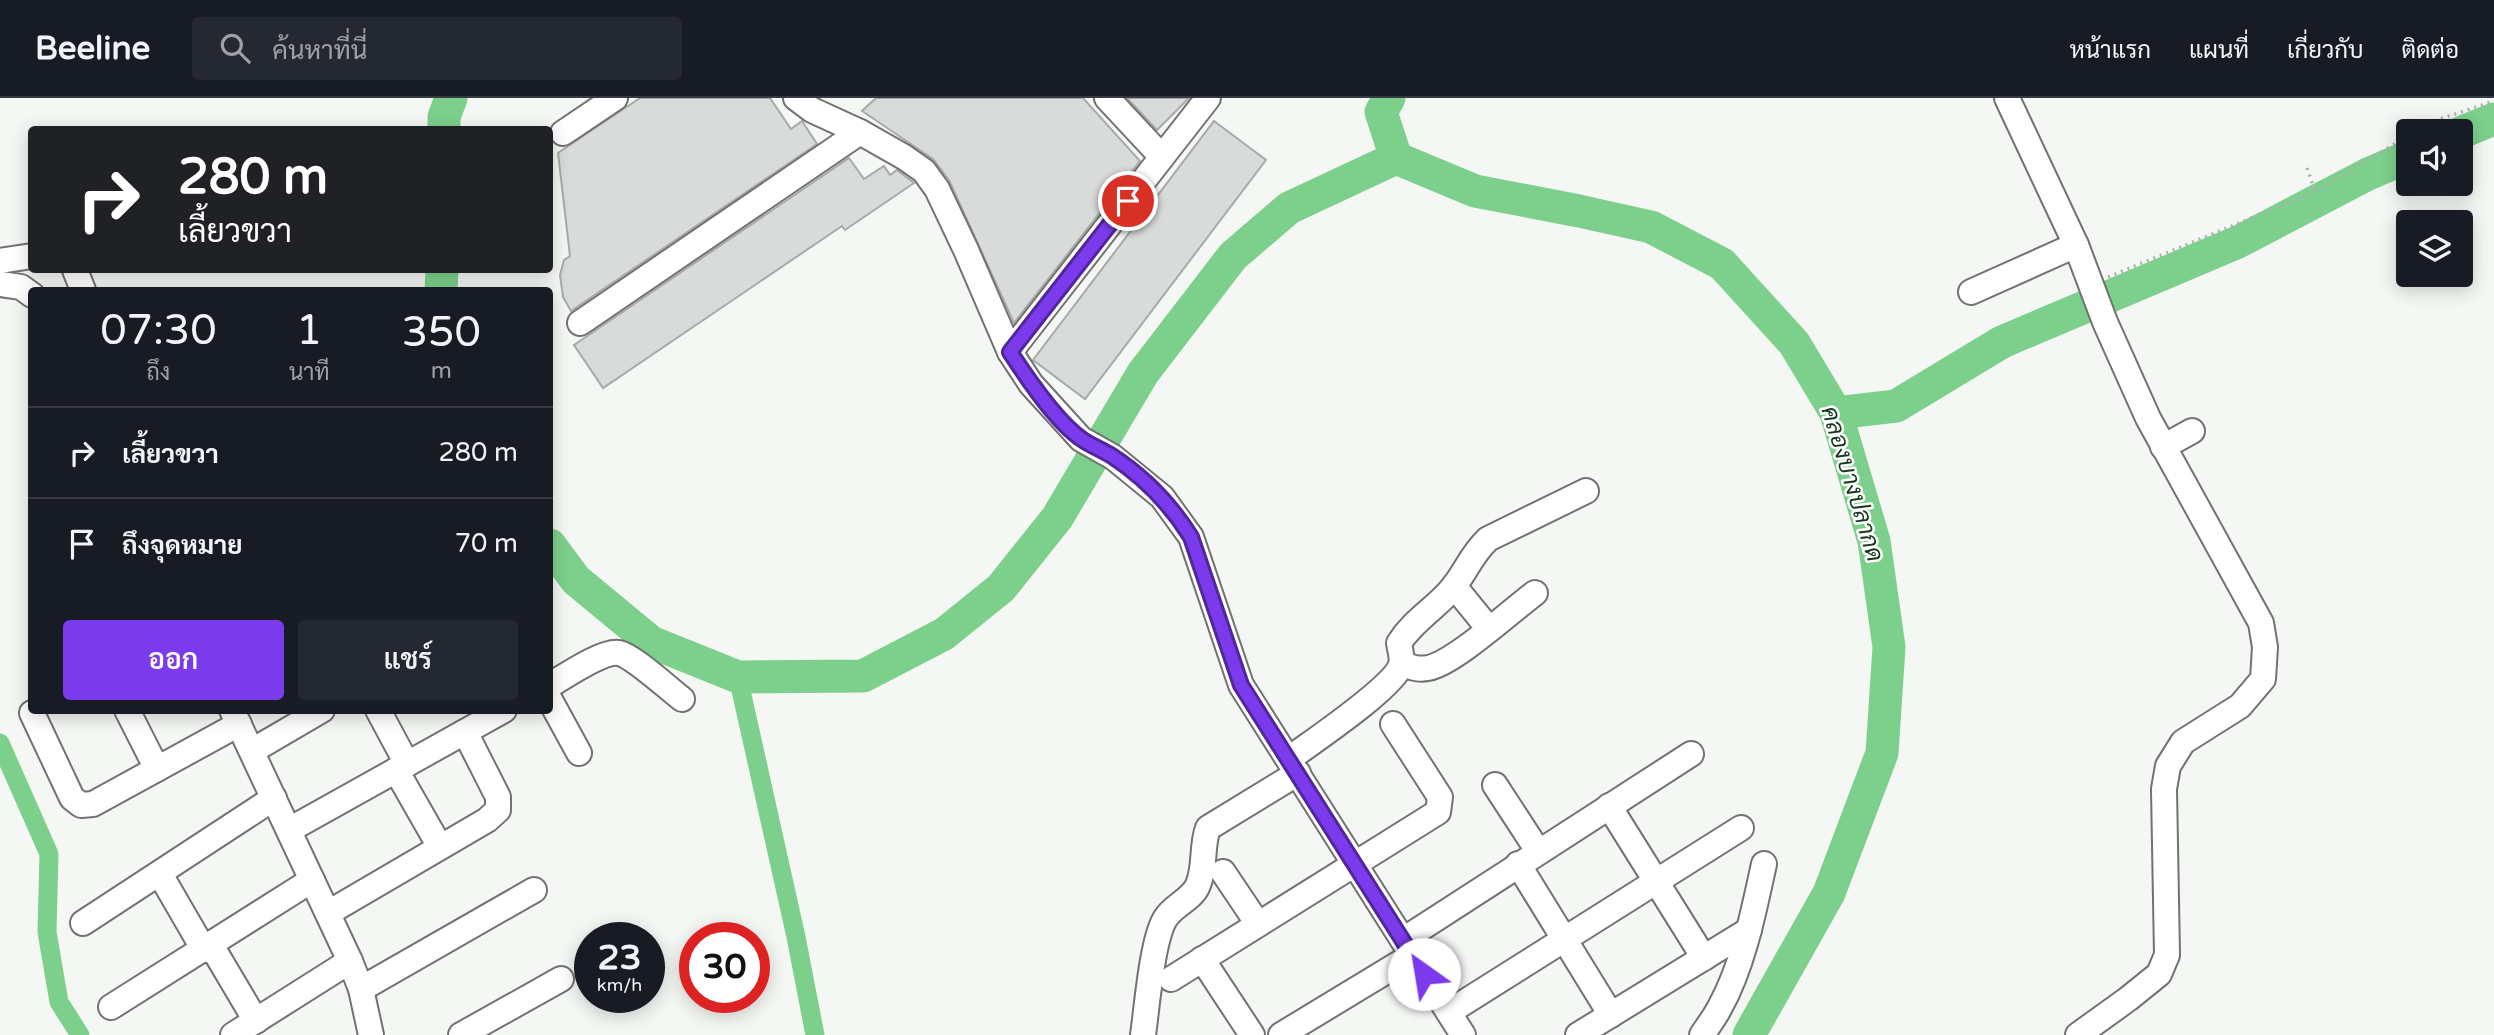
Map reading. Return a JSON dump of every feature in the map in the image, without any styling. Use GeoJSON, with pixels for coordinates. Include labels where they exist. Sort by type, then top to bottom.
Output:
{"type":"FeatureCollection","features":[{"type":"Feature","properties":{"kind":"street"},"geometry":{"type":"LineString","coordinates":[[563,133],[615,98]]}},
{"type":"Feature","properties":{"kind":"street"},"geometry":{"type":"LineString","coordinates":[[796,98],[812,110],[860,132],[914,163],[930,179],[966,250],[1010,352],[1039,393],[1081,439],[1113,457],[1161,497],[1177,516],[1191,537],[1241,685],[1463,1035]]}},
{"type":"Feature","properties":{"kind":"street"},"geometry":{"type":"LineString","coordinates":[[1107,98],[1162,157]]}},
{"type":"Feature","properties":{"kind":"street"},"geometry":{"type":"LineString","coordinates":[[1010,352],[1208,98]]}},
{"type":"Feature","properties":{"kind":"street"},"geometry":{"type":"LineString","coordinates":[[2007,98],[2084,265],[2105,322],[2148,418],[2261,623],[2265,647],[2263,679],[2241,706],[2183,742],[2168,766],[2164,789],[2167,955],[2159,974],[2078,1035]]}},
{"type":"Feature","properties":{"kind":"street"},"geometry":{"type":"LineString","coordinates":[[580,323],[860,132]]}},
{"type":"Feature","properties":{"kind":"street"},"geometry":{"type":"LineString","coordinates":[[0,261],[28,257]]}},
{"type":"Feature","properties":{"kind":"street"},"geometry":{"type":"LineString","coordinates":[[1971,292],[2084,265]]}},
{"type":"Feature","properties":{"kind":"street"},"geometry":{"type":"LineString","coordinates":[[0,284],[21,287],[28,292]]}},
{"type":"Feature","properties":{"kind":"street"},"geometry":{"type":"LineString","coordinates":[[2164,447],[2192,431]]}},
{"type":"Feature","properties":{"kind":"street"},"geometry":{"type":"LineString","coordinates":[[1143,1035],[1158,936],[1171,910],[1197,889],[1203,871],[1203,841],[1208,828],[1293,766],[1395,676],[1402,663],[1399,643],[1407,631],[1454,586],[1477,549],[1488,538],[1586,491]]}},
{"type":"Feature","properties":{"kind":"street"},"geometry":{"type":"LineString","coordinates":[[1454,586],[1489,629]]}},
{"type":"Feature","properties":{"kind":"street"},"geometry":{"type":"LineString","coordinates":[[1402,663],[1413,669],[1430,668],[1451,659],[1535,593]]}},
{"type":"Feature","properties":{"kind":"street"},"geometry":{"type":"LineString","coordinates":[[553,683],[603,656],[619,653],[631,659],[682,699]]}},
{"type":"Feature","properties":{"kind":"street"},"geometry":{"type":"LineString","coordinates":[[553,705],[579,753]]}},
{"type":"Feature","properties":{"kind":"street"},"geometry":{"type":"LineString","coordinates":[[32,714],[72,797],[81,805],[93,804],[157,769],[235,717],[350,961],[361,989],[371,1035]]}},
{"type":"Feature","properties":{"kind":"street"},"geometry":{"type":"LineString","coordinates":[[129,714],[157,769]]}},
{"type":"Feature","properties":{"kind":"street"},"geometry":{"type":"LineString","coordinates":[[252,751],[316,714]]}},
{"type":"Feature","properties":{"kind":"street"},"geometry":{"type":"LineString","coordinates":[[379,714],[440,847]]}},
{"type":"Feature","properties":{"kind":"street"},"geometry":{"type":"LineString","coordinates":[[289,830],[497,714]]}},
{"type":"Feature","properties":{"kind":"street"},"geometry":{"type":"LineString","coordinates":[[1171,979],[1438,812],[1440,797],[1393,724]]}},
{"type":"Feature","properties":{"kind":"street"},"geometry":{"type":"LineString","coordinates":[[328,913],[487,820],[498,810],[498,797],[465,732]]}},
{"type":"Feature","properties":{"kind":"street"},"geometry":{"type":"LineString","coordinates":[[1281,1035],[1408,948],[1528,858],[1691,754]]}},
{"type":"Feature","properties":{"kind":"street"},"geometry":{"type":"LineString","coordinates":[[1495,785],[1564,940],[1611,1015]]}},
{"type":"Feature","properties":{"kind":"street"},"geometry":{"type":"LineString","coordinates":[[83,923],[274,798]]}},
{"type":"Feature","properties":{"kind":"street"},"geometry":{"type":"LineString","coordinates":[[1609,806],[1704,958]]}},
{"type":"Feature","properties":{"kind":"street"},"geometry":{"type":"LineString","coordinates":[[1448,1012],[1741,828]]}},
{"type":"Feature","properties":{"kind":"street"},"geometry":{"type":"LineString","coordinates":[[1702,1035],[1721,1006],[1749,930],[1765,864]]}},
{"type":"Feature","properties":{"kind":"street"},"geometry":{"type":"LineString","coordinates":[[1223,872],[1258,923]]}},
{"type":"Feature","properties":{"kind":"street"},"geometry":{"type":"LineString","coordinates":[[160,874],[261,1025]]}},
{"type":"Feature","properties":{"kind":"street"},"geometry":{"type":"LineString","coordinates":[[111,1007],[312,880]]}},
{"type":"Feature","properties":{"kind":"street"},"geometry":{"type":"LineString","coordinates":[[361,989],[534,890]]}},
{"type":"Feature","properties":{"kind":"street"},"geometry":{"type":"LineString","coordinates":[[1578,1035],[1749,930]]}},
{"type":"Feature","properties":{"kind":"street"},"geometry":{"type":"LineString","coordinates":[[1202,959],[1252,1035]]}},
{"type":"Feature","properties":{"kind":"street"},"geometry":{"type":"LineString","coordinates":[[233,1035],[261,1025],[350,961]]}},
{"type":"Feature","properties":{"kind":"street"},"geometry":{"type":"LineString","coordinates":[[461,1035],[561,979]]}},
{"type":"Feature","properties":{"kind":"path"},"geometry":{"type":"LineString","coordinates":[[2440,119],[2494,101]]}},
{"type":"Feature","properties":{"kind":"path"},"geometry":{"type":"LineString","coordinates":[[2084,265],[2315,191],[2396,143]]}},
{"type":"Feature","properties":{"kind":"path"},"geometry":{"type":"LineString","coordinates":[[2307,169],[2315,191]]}},
{"type":"Feature","properties":{"kind":"building"},"geometry":{"type":"Polygon","coordinates":[[[640,98],[770,98],[791,129],[802,121],[817,144],[571,311],[563,297],[560,275],[564,260],[570,256],[558,153],[640,98]]]}},
{"type":"Feature","properties":{"kind":"building"},"geometry":{"type":"Polygon","coordinates":[[[876,98],[1083,98],[1140,161],[1014,323],[949,180],[933,159],[862,111],[876,98]]]}},
{"type":"Feature","properties":{"kind":"building"},"geometry":{"type":"Polygon","coordinates":[[[1127,98],[1189,98],[1157,130],[1127,98]]]}},
{"type":"Feature","properties":{"kind":"building"},"geometry":{"type":"Polygon","coordinates":[[[1214,121],[1266,160],[1085,399],[1033,360],[1214,121]]]}},
{"type":"Feature","properties":{"kind":"building"},"geometry":{"type":"Polygon","coordinates":[[[849,158],[864,179],[884,166],[890,175],[897,170],[914,183],[845,230],[842,226],[603,388],[574,345],[849,158]]]}},
{"type":"Feature","properties":{"kind":"waterway"},"geometry":{"type":"LineString","coordinates":[[444,126],[444,117],[451,98]]}},
{"type":"Feature","properties":{"kind":"waterway","name":"คลองบางปลากด"},"geometry":{"type":"LineString","coordinates":[[1389,98],[1381,112],[1396,158],[1475,191],[1651,227],[1722,264],[1794,343],[1836,413],[1874,541],[1889,647],[1882,753],[1829,893],[1749,1035]]}},
{"type":"Feature","properties":{"kind":"waterway"},"geometry":{"type":"LineString","coordinates":[[2473,128],[2494,119]]}},
{"type":"Feature","properties":{"kind":"waterway"},"geometry":{"type":"LineString","coordinates":[[553,549],[576,580],[651,642],[738,677],[863,676],[944,634],[1001,588],[1057,518],[1143,373],[1233,256],[1289,208],[1396,158]]}},
{"type":"Feature","properties":{"kind":"waterway"},"geometry":{"type":"LineString","coordinates":[[1836,413],[1896,406],[2002,342],[2238,242],[2396,162]]}},
{"type":"Feature","properties":{"kind":"waterway"},"geometry":{"type":"LineString","coordinates":[[441,287],[442,273]]}},
{"type":"Feature","properties":{"kind":"waterway"},"geometry":{"type":"LineString","coordinates":[[738,677],[815,1035]]}},
{"type":"Feature","properties":{"kind":"waterway"},"geometry":{"type":"LineString","coordinates":[[0,743],[49,854],[47,932],[59,1002],[80,1035]]}},
{"type":"Feature","properties":{"kind":"route"},"geometry":{"type":"LineString","coordinates":[[1128,201],[1010,352],[1031,384],[1081,439],[1113,457],[1161,497],[1191,537],[1241,685],[1424,974]]}}]}
